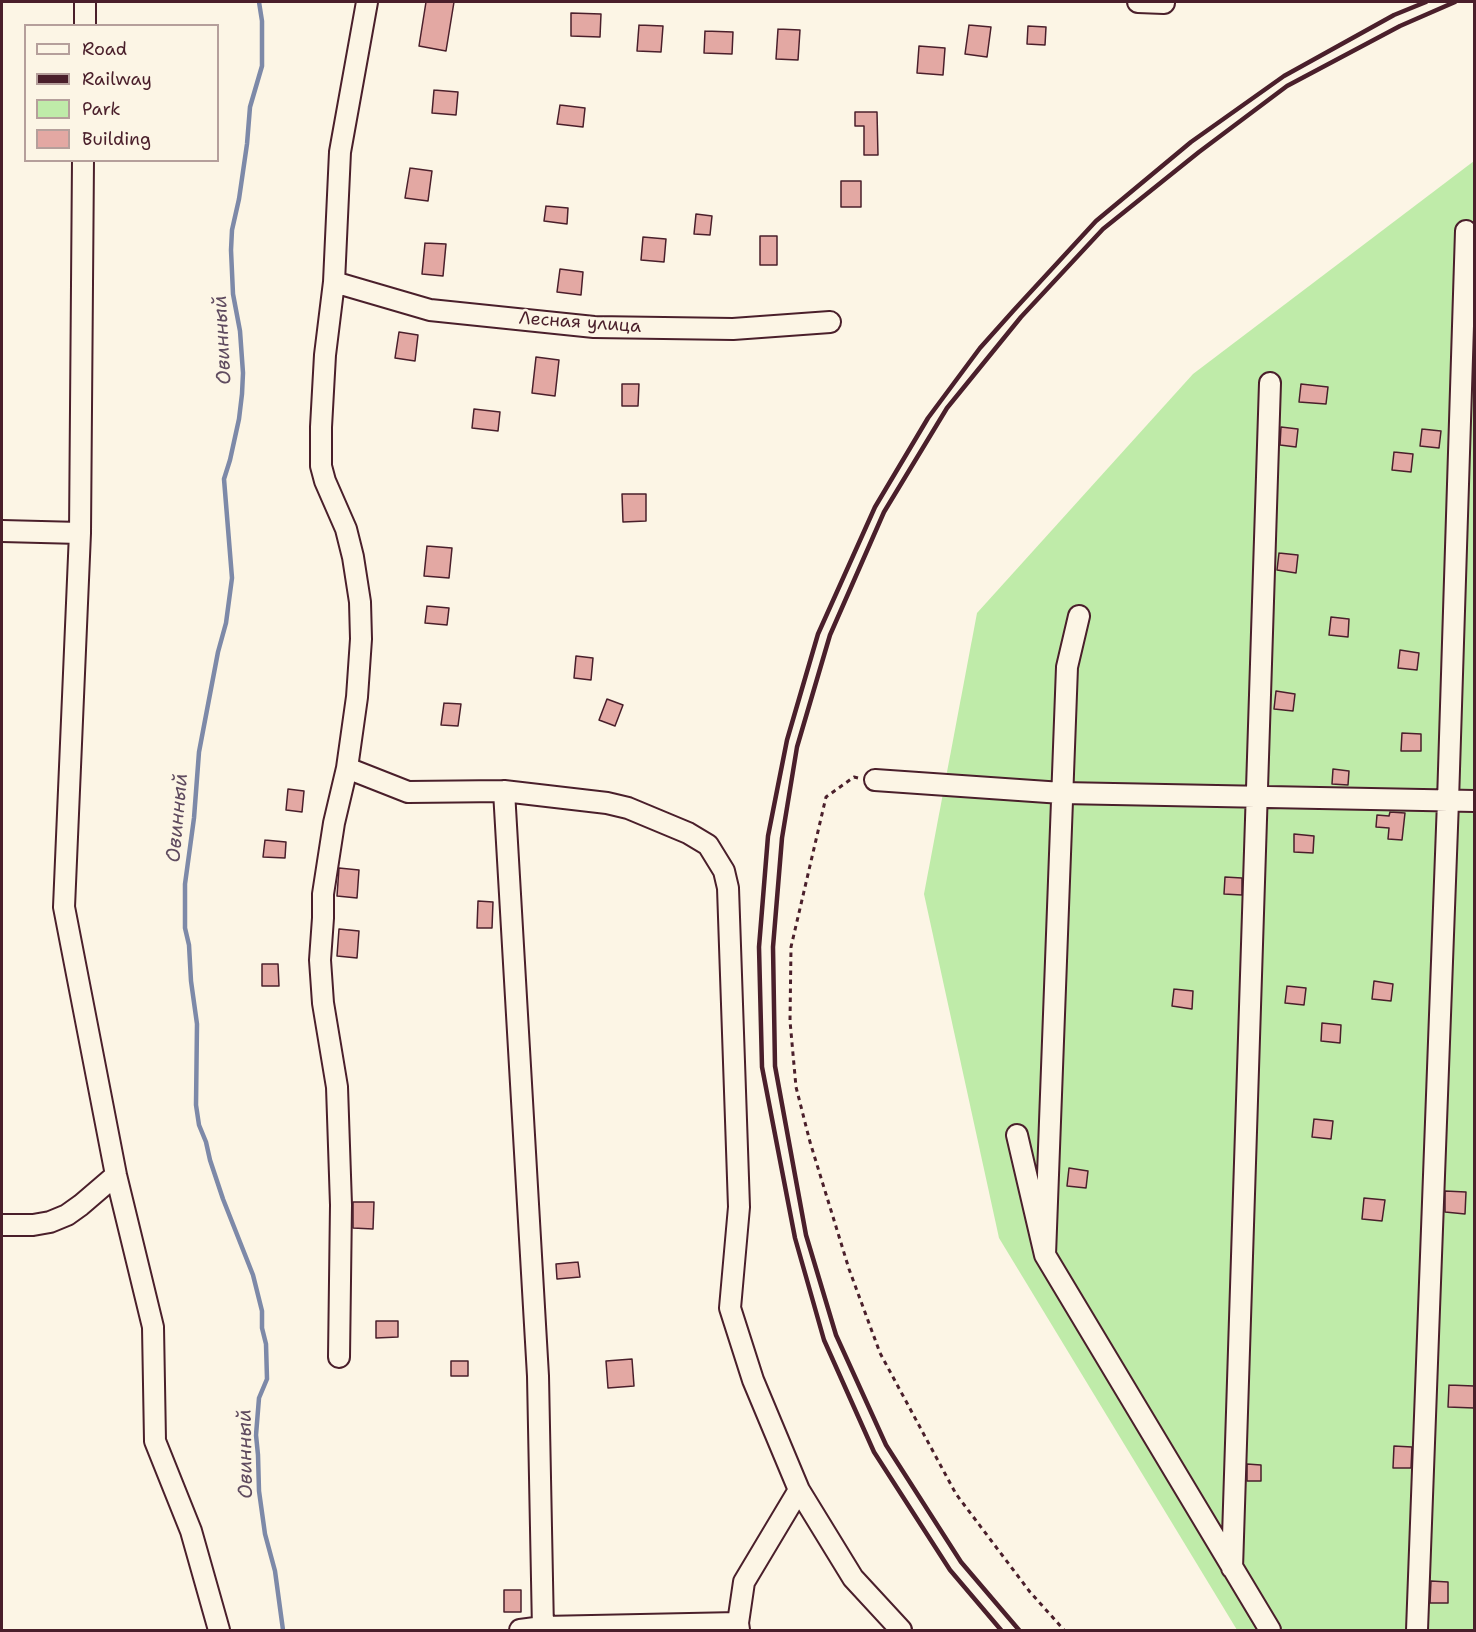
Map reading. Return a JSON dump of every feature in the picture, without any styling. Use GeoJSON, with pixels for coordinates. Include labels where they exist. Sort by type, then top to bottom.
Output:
{"type":"FeatureCollection","features":[{"type":"Feature","properties":{"kind":"street"},"geometry":{"type":"LineString","coordinates":[[85,2],[85,24]]}},
{"type":"Feature","properties":{"kind":"street"},"geometry":{"type":"LineString","coordinates":[[339,1357],[340,1205],[337,1087],[323,1003],[320,960],[322,894],[334,823],[347,768],[357,697],[361,639],[360,602],[353,557],[346,529],[325,481],[321,466],[321,427],[325,355],[334,282],[340,152],[366,2]]}},
{"type":"Feature","properties":{"kind":"street"},"geometry":{"type":"LineString","coordinates":[[1138,2],[1164,3]]}},
{"type":"Feature","properties":{"kind":"street"},"geometry":{"type":"LineString","coordinates":[[83,162],[80,533],[64,907],[116,1175],[153,1327],[155,1441],[191,1531],[219,1630]]}},
{"type":"Feature","properties":{"kind":"street"},"geometry":{"type":"LineString","coordinates":[[1416,1630],[1448,801],[1466,231]]}},
{"type":"Feature","properties":{"kind":"street","name":"Лесная улица"},"geometry":{"type":"LineString","coordinates":[[334,282],[430,309],[594,327],[733,329],[830,322]]}},
{"type":"Feature","properties":{"kind":"street"},"geometry":{"type":"LineString","coordinates":[[1232,1568],[1270,383]]}},
{"type":"Feature","properties":{"kind":"street"},"geometry":{"type":"LineString","coordinates":[[2,531],[80,533]]}},
{"type":"Feature","properties":{"kind":"street"},"geometry":{"type":"LineString","coordinates":[[1046,1255],[1067,667],[1080,616]]}},
{"type":"Feature","properties":{"kind":"street"},"geometry":{"type":"LineString","coordinates":[[347,768],[408,792],[504,791],[607,802],[628,808],[688,833],[708,845],[724,871],[728,888],[739,1207],[730,1308],[753,1380],[799,1490],[853,1578],[901,1630]]}},
{"type":"Feature","properties":{"kind":"street"},"geometry":{"type":"LineString","coordinates":[[875,780],[1062,793],[1474,801]]}},
{"type":"Feature","properties":{"kind":"street"},"geometry":{"type":"LineString","coordinates":[[504,791],[538,1376],[543,1629]]}},
{"type":"Feature","properties":{"kind":"street"},"geometry":{"type":"LineString","coordinates":[[1017,1136],[1046,1255],[1270,1630]]}},
{"type":"Feature","properties":{"kind":"street"},"geometry":{"type":"LineString","coordinates":[[2,1225],[33,1225],[50,1222],[67,1215],[116,1175]]}},
{"type":"Feature","properties":{"kind":"street"},"geometry":{"type":"LineString","coordinates":[[520,1630],[739,1627],[744,1582],[799,1490]]}},
{"type":"Feature","properties":{"kind":"path"},"geometry":{"type":"LineString","coordinates":[[875,780],[854,777],[826,797],[791,946],[790,1021],[796,1087],[810,1142],[849,1269],[880,1353],[956,1494],[1030,1592],[1064,1630]]}},
{"type":"Feature","properties":{"kind":"green space"},"geometry":{"type":"Polygon","coordinates":[[[1474,161],[1474,1630],[1237,1630],[999,1238],[924,894],[977,613],[1193,374],[1474,161]]]}},
{"type":"Feature","properties":{"kind":"building"},"geometry":{"type":"Polygon","coordinates":[[[426,2],[454,2],[446,51],[419,46],[426,2]]]}},
{"type":"Feature","properties":{"kind":"building"},"geometry":{"type":"Polygon","coordinates":[[[571,13],[601,14],[600,37],[571,36],[571,13]]]}},
{"type":"Feature","properties":{"kind":"building"},"geometry":{"type":"Polygon","coordinates":[[[639,25],[663,26],[661,52],[637,51],[639,25]]]}},
{"type":"Feature","properties":{"kind":"building"},"geometry":{"type":"Polygon","coordinates":[[[969,25],[991,27],[987,57],[965,54],[969,25]]]}},
{"type":"Feature","properties":{"kind":"building"},"geometry":{"type":"Polygon","coordinates":[[[1028,26],[1046,27],[1045,45],[1027,44],[1028,26]]]}},
{"type":"Feature","properties":{"kind":"building"},"geometry":{"type":"Polygon","coordinates":[[[778,29],[800,30],[798,60],[776,59],[778,29]]]}},
{"type":"Feature","properties":{"kind":"building"},"geometry":{"type":"Polygon","coordinates":[[[705,31],[733,32],[732,54],[704,53],[705,31]]]}},
{"type":"Feature","properties":{"kind":"building"},"geometry":{"type":"Polygon","coordinates":[[[919,46],[945,48],[943,75],[917,73],[919,46]]]}},
{"type":"Feature","properties":{"kind":"building"},"geometry":{"type":"Polygon","coordinates":[[[434,90],[458,92],[456,115],[432,113],[434,90]]]}},
{"type":"Feature","properties":{"kind":"building"},"geometry":{"type":"Polygon","coordinates":[[[560,105],[585,108],[583,127],[557,124],[560,105]]]}},
{"type":"Feature","properties":{"kind":"building"},"geometry":{"type":"Polygon","coordinates":[[[855,112],[877,112],[878,155],[864,155],[864,126],[855,126],[855,112]]]}},
{"type":"Feature","properties":{"kind":"building"},"geometry":{"type":"Polygon","coordinates":[[[410,168],[432,171],[428,201],[405,198],[410,168]]]}},
{"type":"Feature","properties":{"kind":"building"},"geometry":{"type":"Polygon","coordinates":[[[841,181],[861,181],[861,207],[841,207],[841,181]]]}},
{"type":"Feature","properties":{"kind":"building"},"geometry":{"type":"Polygon","coordinates":[[[546,206],[568,208],[567,224],[544,221],[546,206]]]}},
{"type":"Feature","properties":{"kind":"building"},"geometry":{"type":"Polygon","coordinates":[[[696,214],[712,216],[710,235],[694,234],[696,214]]]}},
{"type":"Feature","properties":{"kind":"building"},"geometry":{"type":"Polygon","coordinates":[[[760,236],[777,236],[777,265],[760,265],[760,236]]]}},
{"type":"Feature","properties":{"kind":"building"},"geometry":{"type":"Polygon","coordinates":[[[643,237],[666,239],[664,262],[641,260],[643,237]]]}},
{"type":"Feature","properties":{"kind":"building"},"geometry":{"type":"Polygon","coordinates":[[[425,243],[446,244],[443,276],[422,274],[425,243]]]}},
{"type":"Feature","properties":{"kind":"building"},"geometry":{"type":"Polygon","coordinates":[[[560,269],[583,272],[581,295],[557,292],[560,269]]]}},
{"type":"Feature","properties":{"kind":"building"},"geometry":{"type":"Polygon","coordinates":[[[399,332],[418,335],[415,361],[395,358],[399,332]]]}},
{"type":"Feature","properties":{"kind":"building"},"geometry":{"type":"Polygon","coordinates":[[[536,357],[559,360],[555,396],[532,393],[536,357]]]}},
{"type":"Feature","properties":{"kind":"building"},"geometry":{"type":"Polygon","coordinates":[[[622,384],[639,384],[638,406],[622,406],[622,384]]]}},
{"type":"Feature","properties":{"kind":"building"},"geometry":{"type":"Polygon","coordinates":[[[1301,384],[1328,387],[1326,404],[1299,402],[1301,384]]]}},
{"type":"Feature","properties":{"kind":"building"},"geometry":{"type":"Polygon","coordinates":[[[474,409],[500,412],[498,431],[472,428],[474,409]]]}},
{"type":"Feature","properties":{"kind":"building"},"geometry":{"type":"Polygon","coordinates":[[[1281,427],[1298,429],[1296,447],[1280,445],[1281,427]]]}},
{"type":"Feature","properties":{"kind":"building"},"geometry":{"type":"Polygon","coordinates":[[[1422,429],[1441,431],[1439,448],[1420,446],[1422,429]]]}},
{"type":"Feature","properties":{"kind":"building"},"geometry":{"type":"Polygon","coordinates":[[[1394,452],[1413,454],[1411,472],[1392,470],[1394,452]]]}},
{"type":"Feature","properties":{"kind":"building"},"geometry":{"type":"Polygon","coordinates":[[[622,494],[646,494],[646,521],[623,522],[622,494]]]}},
{"type":"Feature","properties":{"kind":"building"},"geometry":{"type":"Polygon","coordinates":[[[427,546],[452,548],[449,578],[424,576],[427,546]]]}},
{"type":"Feature","properties":{"kind":"building"},"geometry":{"type":"Polygon","coordinates":[[[1279,553],[1298,555],[1296,573],[1277,570],[1279,553]]]}},
{"type":"Feature","properties":{"kind":"building"},"geometry":{"type":"Polygon","coordinates":[[[427,606],[449,608],[447,625],[425,623],[427,606]]]}},
{"type":"Feature","properties":{"kind":"building"},"geometry":{"type":"Polygon","coordinates":[[[1331,617],[1349,619],[1348,637],[1329,635],[1331,617]]]}},
{"type":"Feature","properties":{"kind":"building"},"geometry":{"type":"Polygon","coordinates":[[[1400,650],[1419,653],[1417,670],[1398,668],[1400,650]]]}},
{"type":"Feature","properties":{"kind":"building"},"geometry":{"type":"Polygon","coordinates":[[[576,656],[593,658],[591,680],[574,678],[576,656]]]}},
{"type":"Feature","properties":{"kind":"building"},"geometry":{"type":"Polygon","coordinates":[[[1276,691],[1295,694],[1293,711],[1274,709],[1276,691]]]}},
{"type":"Feature","properties":{"kind":"building"},"geometry":{"type":"Polygon","coordinates":[[[607,699],[623,705],[615,726],[599,720],[607,699]]]}},
{"type":"Feature","properties":{"kind":"building"},"geometry":{"type":"Polygon","coordinates":[[[444,703],[461,704],[458,726],[441,725],[444,703]]]}},
{"type":"Feature","properties":{"kind":"building"},"geometry":{"type":"Polygon","coordinates":[[[1402,733],[1421,734],[1421,751],[1401,751],[1402,733]]]}},
{"type":"Feature","properties":{"kind":"building"},"geometry":{"type":"Polygon","coordinates":[[[1333,769],[1349,771],[1348,785],[1332,784],[1333,769]]]}},
{"type":"Feature","properties":{"kind":"building"},"geometry":{"type":"Polygon","coordinates":[[[288,789],[304,791],[302,812],[286,810],[288,789]]]}},
{"type":"Feature","properties":{"kind":"building"},"geometry":{"type":"Polygon","coordinates":[[[1390,812],[1405,813],[1402,840],[1388,839],[1389,828],[1376,827],[1377,815],[1389,816],[1390,812]]]}},
{"type":"Feature","properties":{"kind":"building"},"geometry":{"type":"Polygon","coordinates":[[[1294,834],[1314,836],[1313,853],[1294,852],[1294,834]]]}},
{"type":"Feature","properties":{"kind":"building"},"geometry":{"type":"Polygon","coordinates":[[[265,840],[286,842],[285,858],[263,857],[265,840]]]}},
{"type":"Feature","properties":{"kind":"building"},"geometry":{"type":"Polygon","coordinates":[[[339,868],[359,870],[357,898],[337,896],[339,868]]]}},
{"type":"Feature","properties":{"kind":"building"},"geometry":{"type":"Polygon","coordinates":[[[1225,877],[1242,878],[1242,895],[1224,894],[1225,877]]]}},
{"type":"Feature","properties":{"kind":"building"},"geometry":{"type":"Polygon","coordinates":[[[478,901],[493,902],[492,928],[477,928],[478,901]]]}},
{"type":"Feature","properties":{"kind":"building"},"geometry":{"type":"Polygon","coordinates":[[[339,929],[359,931],[357,958],[337,956],[339,929]]]}},
{"type":"Feature","properties":{"kind":"building"},"geometry":{"type":"Polygon","coordinates":[[[262,964],[278,964],[279,986],[262,986],[262,964]]]}},
{"type":"Feature","properties":{"kind":"building"},"geometry":{"type":"Polygon","coordinates":[[[1374,981],[1393,984],[1391,1001],[1372,999],[1374,981]]]}},
{"type":"Feature","properties":{"kind":"building"},"geometry":{"type":"Polygon","coordinates":[[[1287,986],[1306,988],[1304,1005],[1285,1003],[1287,986]]]}},
{"type":"Feature","properties":{"kind":"building"},"geometry":{"type":"Polygon","coordinates":[[[1174,989],[1193,991],[1192,1009],[1172,1006],[1174,989]]]}},
{"type":"Feature","properties":{"kind":"building"},"geometry":{"type":"Polygon","coordinates":[[[1322,1023],[1341,1025],[1340,1043],[1321,1041],[1322,1023]]]}},
{"type":"Feature","properties":{"kind":"building"},"geometry":{"type":"Polygon","coordinates":[[[1314,1119],[1333,1121],[1331,1139],[1312,1137],[1314,1119]]]}},
{"type":"Feature","properties":{"kind":"building"},"geometry":{"type":"Polygon","coordinates":[[[1069,1168],[1088,1171],[1086,1188],[1067,1186],[1069,1168]]]}},
{"type":"Feature","properties":{"kind":"building"},"geometry":{"type":"Polygon","coordinates":[[[1445,1191],[1466,1192],[1465,1214],[1445,1212],[1445,1191]]]}},
{"type":"Feature","properties":{"kind":"building"},"geometry":{"type":"Polygon","coordinates":[[[1364,1198],[1385,1200],[1382,1221],[1362,1219],[1364,1198]]]}},
{"type":"Feature","properties":{"kind":"building"},"geometry":{"type":"Polygon","coordinates":[[[353,1202],[374,1202],[373,1229],[353,1228],[353,1202]]]}},
{"type":"Feature","properties":{"kind":"building"},"geometry":{"type":"Polygon","coordinates":[[[578,1262],[580,1277],[557,1279],[556,1264],[578,1262]]]}},
{"type":"Feature","properties":{"kind":"building"},"geometry":{"type":"Polygon","coordinates":[[[376,1321],[398,1321],[398,1337],[376,1338],[376,1321]]]}},
{"type":"Feature","properties":{"kind":"building"},"geometry":{"type":"Polygon","coordinates":[[[632,1359],[634,1386],[608,1388],[606,1361],[632,1359]]]}},
{"type":"Feature","properties":{"kind":"building"},"geometry":{"type":"Polygon","coordinates":[[[451,1361],[468,1361],[468,1376],[451,1376],[451,1361]]]}},
{"type":"Feature","properties":{"kind":"building"},"geometry":{"type":"Polygon","coordinates":[[[1449,1385],[1474,1386],[1474,1408],[1448,1407],[1449,1385]]]}},
{"type":"Feature","properties":{"kind":"building"},"geometry":{"type":"Polygon","coordinates":[[[1394,1446],[1412,1447],[1411,1468],[1393,1468],[1394,1446]]]}},
{"type":"Feature","properties":{"kind":"building"},"geometry":{"type":"Polygon","coordinates":[[[1247,1464],[1261,1465],[1261,1481],[1247,1481],[1247,1464]]]}},
{"type":"Feature","properties":{"kind":"building"},"geometry":{"type":"Polygon","coordinates":[[[1431,1581],[1448,1582],[1448,1603],[1430,1603],[1431,1581]]]}},
{"type":"Feature","properties":{"kind":"building"},"geometry":{"type":"Polygon","coordinates":[[[504,1590],[521,1590],[521,1612],[504,1612],[504,1590]]]}},
{"type":"Feature","properties":{"kind":"waterway","name":"Овинный"},"geometry":{"type":"LineString","coordinates":[[259,2],[262,21],[262,66],[250,107],[247,144],[232,230],[231,250],[233,294],[240,331],[243,373],[239,419],[224,479],[232,578],[226,623],[218,652],[199,752],[194,818],[185,884],[185,928],[189,945],[197,1024],[196,1105],[199,1125],[223,1199],[253,1275],[262,1311],[267,1379],[259,1398],[256,1435],[259,1491],[265,1534],[275,1571],[283,1630]]}},
{"type":"Feature","properties":{"kind":"railway"},"geometry":{"type":"LineString","coordinates":[[1001,1630],[950,1570],[874,1452],[824,1340],[795,1238],[762,1067],[759,947],[768,836],[787,740],[818,634],[875,507],[928,418],[980,348],[1096,221],[1191,142],[1284,76],[1394,15],[1426,2]]}},
{"type":"Feature","properties":{"kind":"railway"},"geometry":{"type":"LineString","coordinates":[[1019,1630],[961,1562],[886,1445],[836,1335],[806,1235],[775,1066],[773,947],[782,838],[797,747],[830,635],[884,512],[947,408],[1021,317],[1103,229],[1199,152],[1287,86],[1400,26],[1455,2]]}}]}
